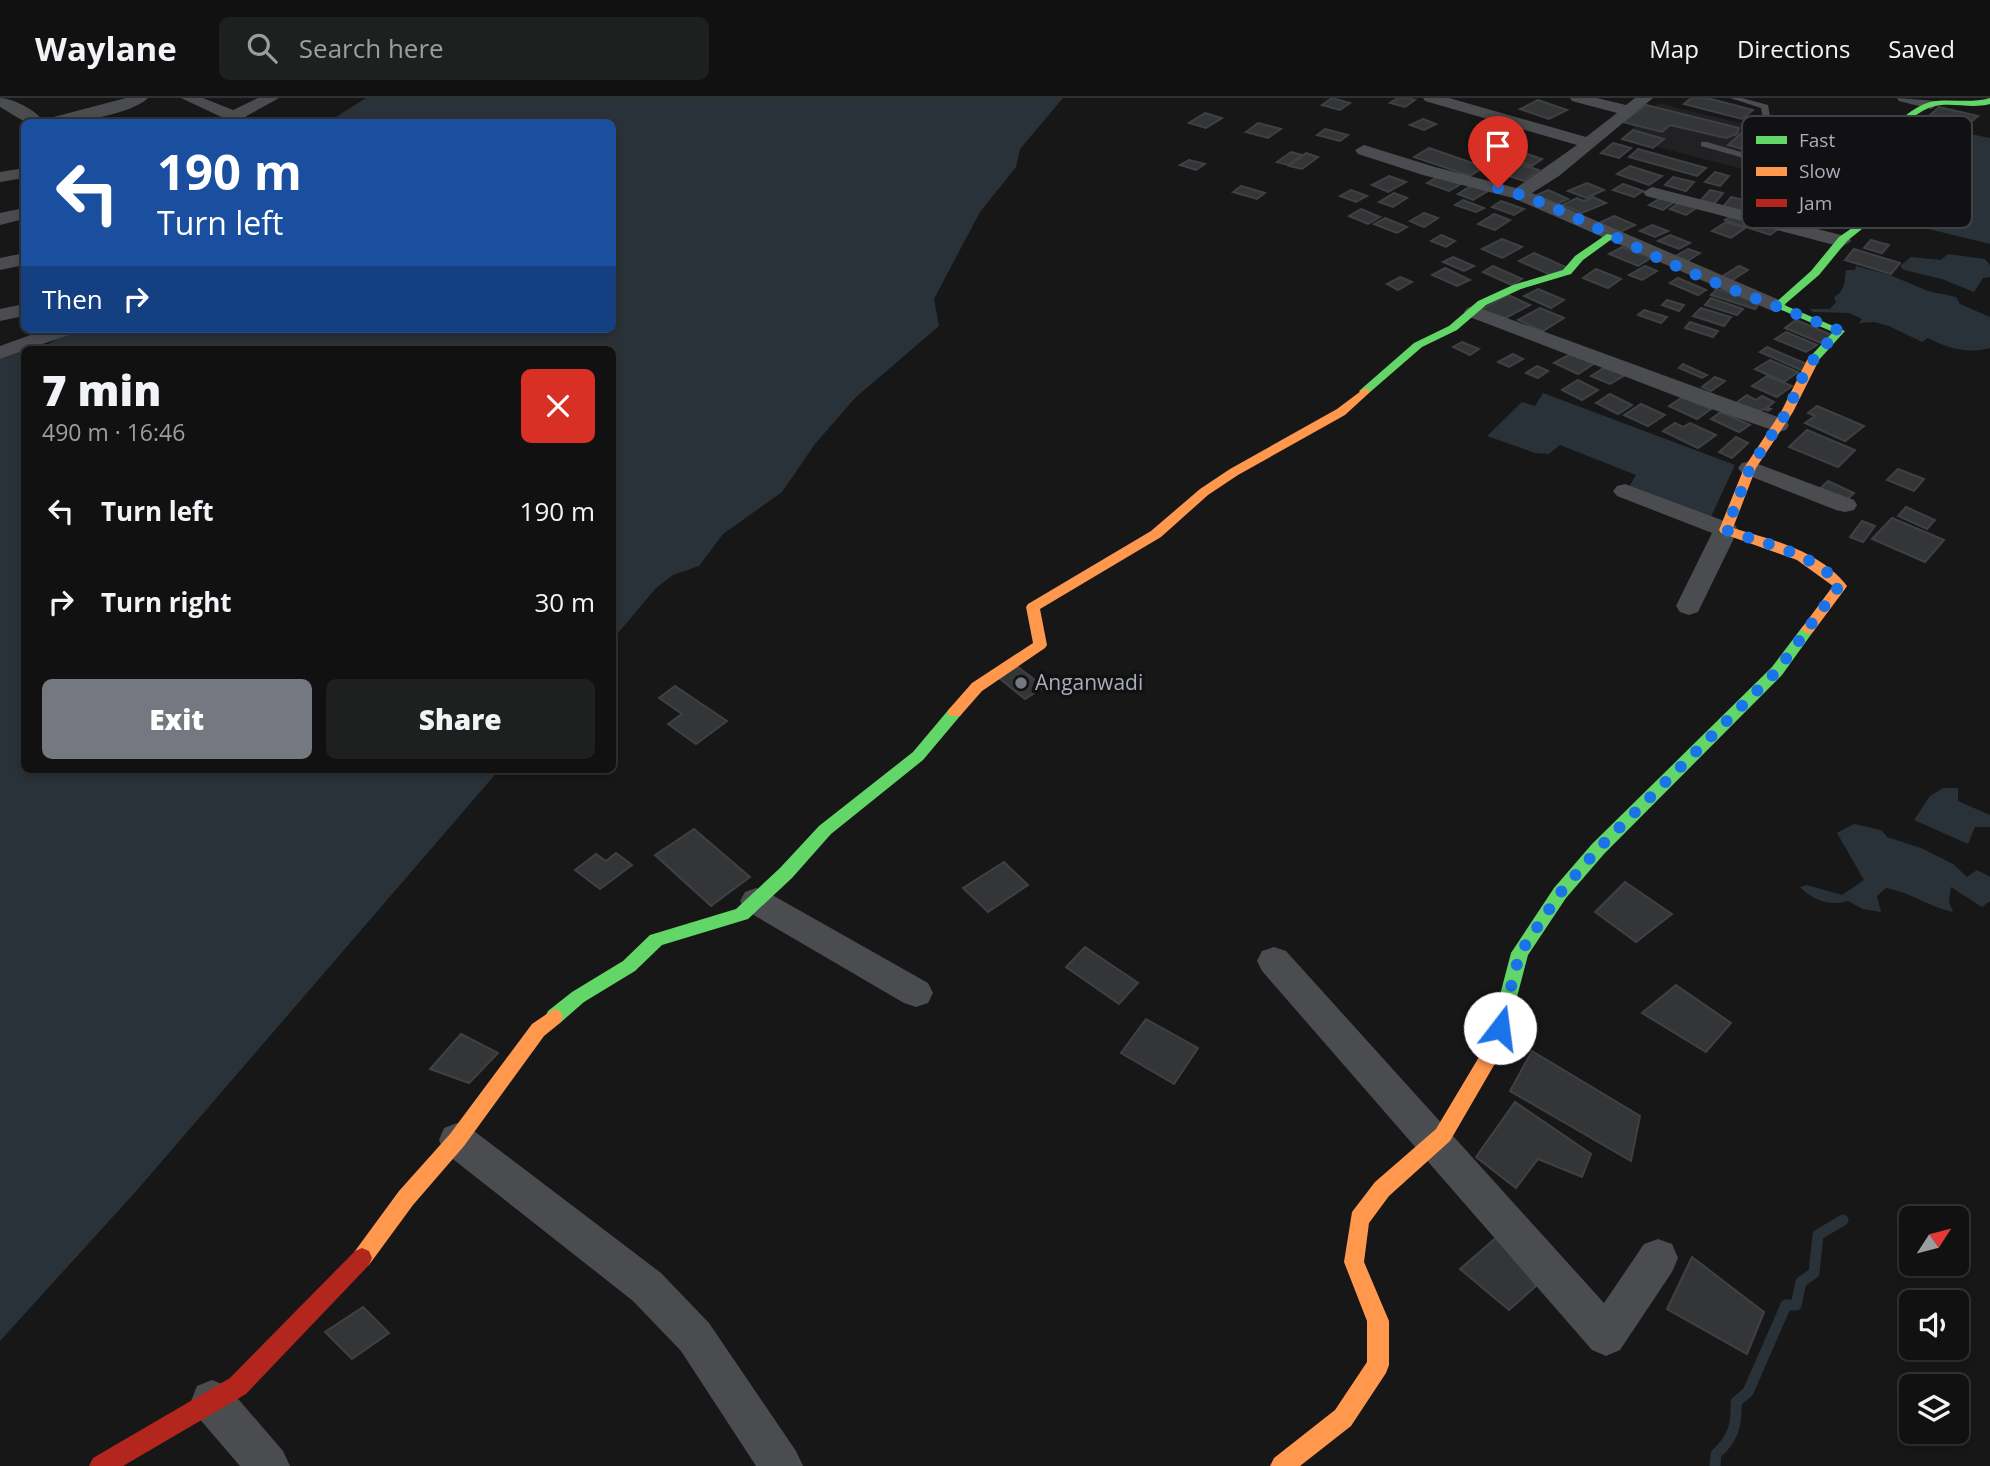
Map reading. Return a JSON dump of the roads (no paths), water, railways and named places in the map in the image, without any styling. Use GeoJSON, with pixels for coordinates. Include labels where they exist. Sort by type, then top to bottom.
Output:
{"type":"FeatureCollection","features":[{"type":"Feature","properties":{"kind":"street"},"geometry":{"type":"LineString","coordinates":[[63,119],[117,107],[140,98]]}},
{"type":"Feature","properties":{"kind":"street"},"geometry":{"type":"LineString","coordinates":[[189,98],[237,119],[271,98]]}},
{"type":"Feature","properties":{"kind":"street"},"geometry":{"type":"LineString","coordinates":[[1431,98],[1590,143]]}},
{"type":"Feature","properties":{"kind":"street"},"geometry":{"type":"LineString","coordinates":[[1578,98],[1629,111]]}},
{"type":"Feature","properties":{"kind":"street"},"geometry":{"type":"LineString","coordinates":[[1519,194],[1553,172],[1645,98]]}},
{"type":"Feature","properties":{"kind":"street"},"geometry":{"type":"LineString","coordinates":[[1905,98],[1963,108],[1976,107],[1990,101]]}},
{"type":"Feature","properties":{"kind":"street"},"geometry":{"type":"LineString","coordinates":[[0,101],[33,119]]}},
{"type":"Feature","properties":{"kind":"street"},"geometry":{"type":"LineString","coordinates":[[1911,116],[1921,107],[1931,104]]}},
{"type":"Feature","properties":{"kind":"street"},"geometry":{"type":"LineString","coordinates":[[1364,150],[1429,172],[1519,194],[1596,226],[1710,281],[1840,331],[1819,351],[1778,425],[1750,468],[1726,530],[1689,606]]}},
{"type":"Feature","properties":{"kind":"street"},"geometry":{"type":"LineString","coordinates":[[0,177],[21,174]]}},
{"type":"Feature","properties":{"kind":"street"},"geometry":{"type":"LineString","coordinates":[[1652,192],[1742,215]]}},
{"type":"Feature","properties":{"kind":"street"},"geometry":{"type":"LineString","coordinates":[[0,219],[21,215]]}},
{"type":"Feature","properties":{"kind":"street"},"geometry":{"type":"LineString","coordinates":[[1792,228],[1842,241]]}},
{"type":"Feature","properties":{"kind":"street"},"geometry":{"type":"LineString","coordinates":[[1777,306],[1815,273],[1842,241],[1857,228]]}},
{"type":"Feature","properties":{"kind":"street"},"geometry":{"type":"LineString","coordinates":[[101,1466],[237,1386],[355,1266],[406,1198],[457,1140],[538,1031],[578,998],[629,966],[656,940],[742,914],[786,873],[825,830],[918,756],[977,687],[1040,645],[1033,607],[1156,534],[1204,492],[1234,472],[1341,412],[1418,345],[1453,328],[1482,303],[1505,292],[1567,272],[1579,258],[1612,236]]}},
{"type":"Feature","properties":{"kind":"street"},"geometry":{"type":"LineString","coordinates":[[0,264],[21,260]]}},
{"type":"Feature","properties":{"kind":"street"},"geometry":{"type":"LineString","coordinates":[[0,315],[21,311]]}},
{"type":"Feature","properties":{"kind":"street"},"geometry":{"type":"LineString","coordinates":[[1474,312],[1553,339],[1696,398],[1778,425]]}},
{"type":"Feature","properties":{"kind":"street"},"geometry":{"type":"LineString","coordinates":[[21,346],[56,333]]}},
{"type":"Feature","properties":{"kind":"street"},"geometry":{"type":"LineString","coordinates":[[0,354],[21,346]]}},
{"type":"Feature","properties":{"kind":"street"},"geometry":{"type":"LineString","coordinates":[[1750,468],[1845,505]]}},
{"type":"Feature","properties":{"kind":"street"},"geometry":{"type":"LineString","coordinates":[[1282,1466],[1343,1418],[1378,1365],[1378,1321],[1353,1262],[1359,1219],[1382,1189],[1443,1135],[1494,1053],[1520,953],[1560,893],[1598,849],[1777,671],[1839,586],[1832,574],[1816,564],[1625,491]]}},
{"type":"Feature","properties":{"kind":"street"},"geometry":{"type":"LineString","coordinates":[[756,901],[916,993]]}},
{"type":"Feature","properties":{"kind":"street"},"geometry":{"type":"LineString","coordinates":[[1275,961],[1606,1336],[1658,1258]]}},
{"type":"Feature","properties":{"kind":"street"},"geometry":{"type":"LineString","coordinates":[[457,1140],[647,1287],[695,1337],[781,1466]]}},
{"type":"Feature","properties":{"kind":"street"},"geometry":{"type":"LineString","coordinates":[[212,1401],[268,1466]]}},
{"type":"Feature","properties":{"kind":"lane"},"geometry":{"type":"LineString","coordinates":[[1734,98],[1765,107],[1766,116]]}},
{"type":"Feature","properties":{"kind":"lane"},"geometry":{"type":"LineString","coordinates":[[1704,145],[1742,155]]}},
{"type":"Feature","properties":{"kind":"waterway"},"geometry":{"type":"LineString","coordinates":[[1715,1466],[1716,1454],[1733,1431],[1736,1402],[1748,1392],[1786,1305],[1796,1305],[1801,1282],[1814,1273],[1818,1235],[1843,1220]]}},
{"type":"Feature","properties":{"kind":"place","name":"Anganwadi"},"geometry":{"type":"Point","coordinates":[1021,683]}}]}
